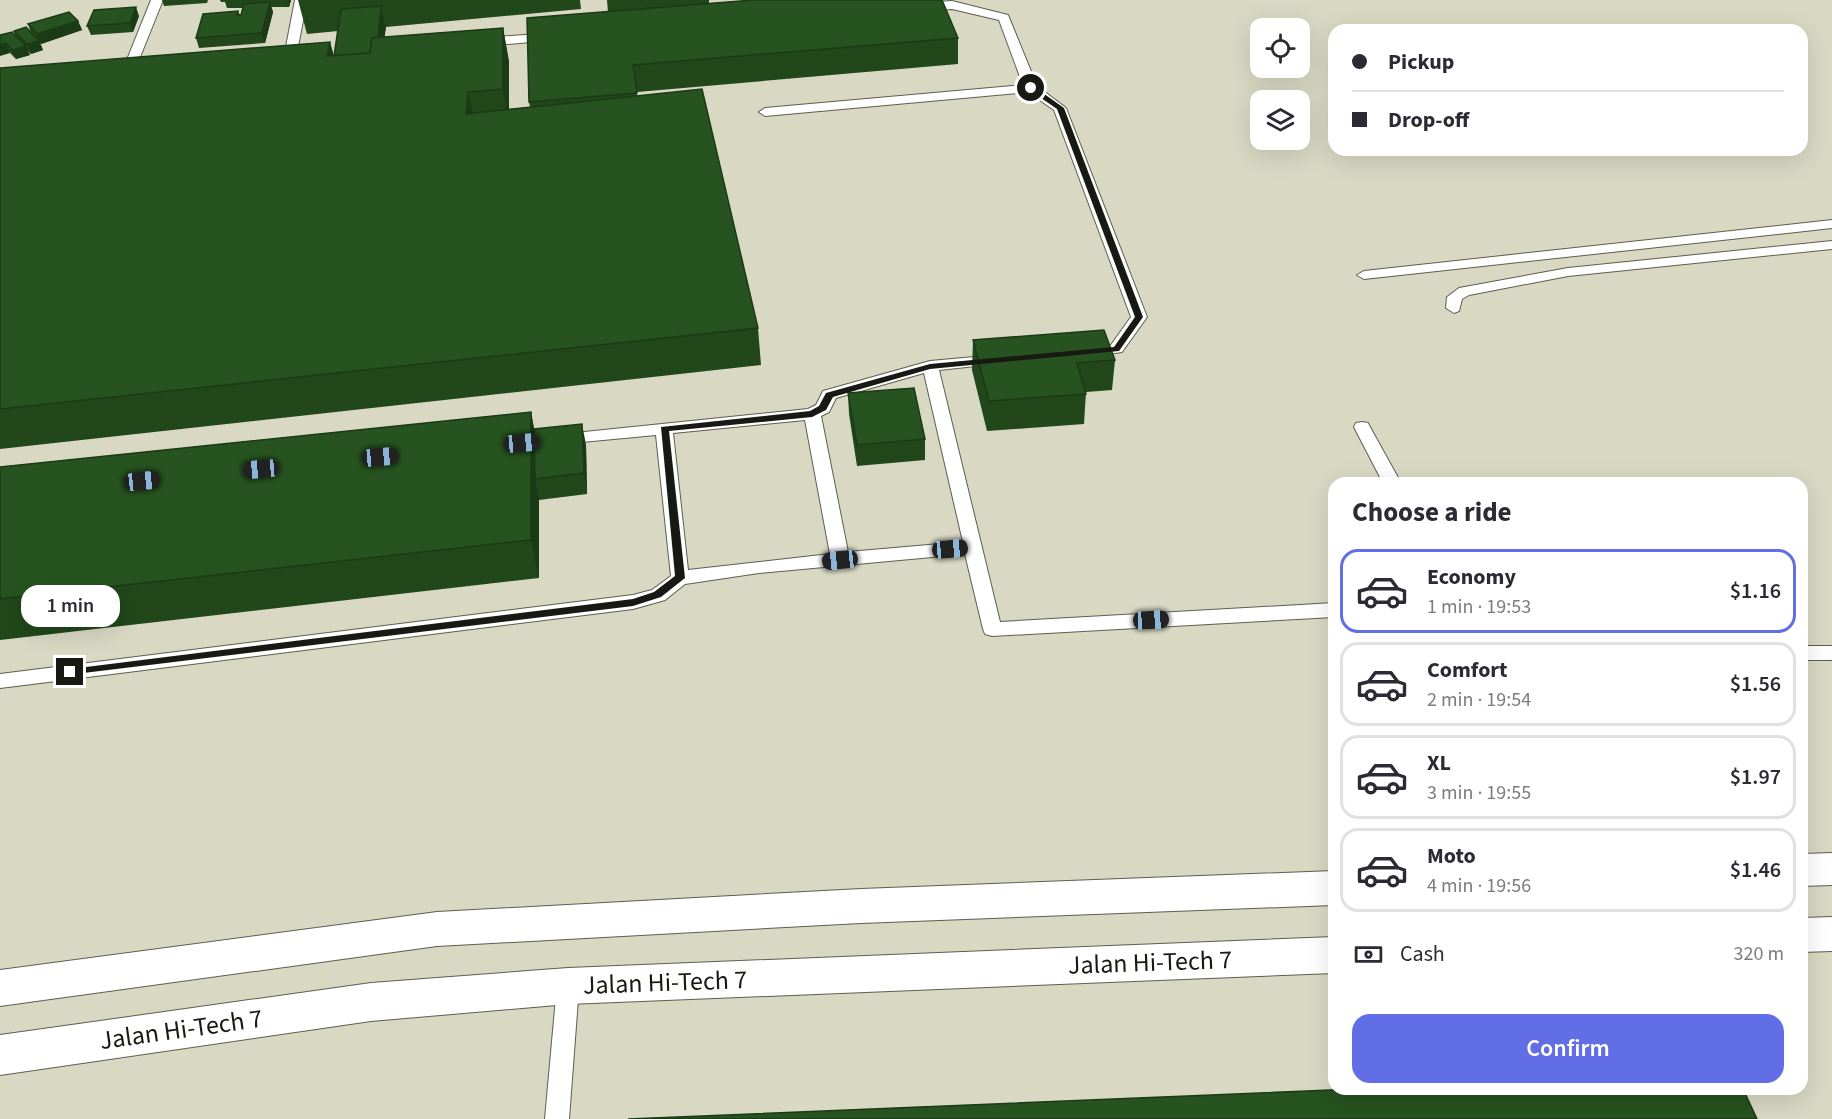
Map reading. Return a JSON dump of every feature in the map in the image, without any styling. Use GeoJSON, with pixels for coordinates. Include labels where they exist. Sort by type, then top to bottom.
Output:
{"type":"FeatureCollection","features":[{"type":"Feature","properties":{"kind":"street"},"geometry":{"type":"LineString","coordinates":[[1808,870],[1832,869]]}},
{"type":"Feature","properties":{"kind":"street"},"geometry":{"type":"LineString","coordinates":[[0,988],[437,929],[861,906],[1328,888]]}},
{"type":"Feature","properties":{"kind":"street"},"geometry":{"type":"LineString","coordinates":[[1808,935],[1832,934]]}},
{"type":"Feature","properties":{"kind":"street","name":"Jalan Hi-Tech 7"},"geometry":{"type":"LineString","coordinates":[[0,1054],[371,1002],[568,986],[1328,954]]}},
{"type":"Feature","properties":{"kind":"lane"},"geometry":{"type":"LineString","coordinates":[[128,72],[157,0]]}},
{"type":"Feature","properties":{"kind":"lane"},"geometry":{"type":"LineString","coordinates":[[290,57],[301,0]]}},
{"type":"Feature","properties":{"kind":"lane"},"geometry":{"type":"LineString","coordinates":[[905,9],[952,5],[1004,18],[1031,88],[1060,108],[1139,317],[1116,349],[1070,353]]}},
{"type":"Feature","properties":{"kind":"lane"},"geometry":{"type":"LineString","coordinates":[[466,43],[561,36]]}},
{"type":"Feature","properties":{"kind":"lane"},"geometry":{"type":"LineString","coordinates":[[765,112],[1031,88]]}},
{"type":"Feature","properties":{"kind":"lane"},"geometry":{"type":"LineString","coordinates":[[1364,275],[1832,224]]}},
{"type":"Feature","properties":{"kind":"lane"},"geometry":{"type":"LineString","coordinates":[[1454,308],[1455,297],[1464,291],[1568,272],[1832,245]]}},
{"type":"Feature","properties":{"kind":"lane"},"geometry":{"type":"LineString","coordinates":[[546,441],[812,414],[823,408],[829,395],[930,366],[1011,359]]}},
{"type":"Feature","properties":{"kind":"lane"},"geometry":{"type":"LineString","coordinates":[[930,366],[992,629],[1328,610]]}},
{"type":"Feature","properties":{"kind":"lane"},"geometry":{"type":"LineString","coordinates":[[812,414],[840,560]]}},
{"type":"Feature","properties":{"kind":"lane"},"geometry":{"type":"LineString","coordinates":[[1362,427],[1389,477]]}},
{"type":"Feature","properties":{"kind":"lane"},"geometry":{"type":"LineString","coordinates":[[664,429],[680,578]]}},
{"type":"Feature","properties":{"kind":"lane"},"geometry":{"type":"LineString","coordinates":[[0,681],[633,602],[658,595],[680,578],[972,547]]}},
{"type":"Feature","properties":{"kind":"lane"},"geometry":{"type":"LineString","coordinates":[[1808,653],[1832,653]]}},
{"type":"Feature","properties":{"kind":"lane"},"geometry":{"type":"LineString","coordinates":[[557,1119],[568,986]]}},
{"type":"Feature","properties":{"kind":"shaded area"},"geometry":{"type":"Polygon","coordinates":[[[0,0],[1832,0],[1832,1119],[0,1119],[0,0]]]}},
{"type":"Feature","properties":{"kind":"building"},"geometry":{"type":"Polygon","coordinates":[[[753,0],[942,0],[958,38],[633,65],[637,93],[529,102],[527,18],[753,0]]]}},
{"type":"Feature","properties":{"kind":"building"},"geometry":{"type":"Polygon","coordinates":[[[270,2],[262,33],[196,38],[203,14],[238,11],[237,15],[241,15],[244,4],[270,2]]]}},
{"type":"Feature","properties":{"kind":"building"},"geometry":{"type":"Polygon","coordinates":[[[381,6],[378,38],[372,38],[370,53],[334,56],[341,9],[381,6]]]}},
{"type":"Feature","properties":{"kind":"building"},"geometry":{"type":"Polygon","coordinates":[[[136,7],[130,23],[87,26],[94,10],[136,7]]]}},
{"type":"Feature","properties":{"kind":"building"},"geometry":{"type":"Polygon","coordinates":[[[69,12],[78,21],[37,34],[28,24],[69,12]]]}},
{"type":"Feature","properties":{"kind":"building"},"geometry":{"type":"Polygon","coordinates":[[[26,27],[39,41],[27,44],[14,31],[26,27]]]}},
{"type":"Feature","properties":{"kind":"building"},"geometry":{"type":"Polygon","coordinates":[[[503,28],[503,89],[468,92],[466,114],[702,89],[758,328],[0,409],[0,68],[330,42],[327,56],[370,53],[372,38],[503,28]]]}},
{"type":"Feature","properties":{"kind":"building"},"geometry":{"type":"Polygon","coordinates":[[[12,32],[26,46],[12,50],[6,43],[0,45],[0,35],[12,32]]]}},
{"type":"Feature","properties":{"kind":"building"},"geometry":{"type":"Polygon","coordinates":[[[1104,330],[1115,360],[1077,363],[1086,394],[989,401],[973,340],[1104,330]]]}},
{"type":"Feature","properties":{"kind":"building"},"geometry":{"type":"Polygon","coordinates":[[[914,388],[925,439],[857,445],[848,393],[914,388]]]}},
{"type":"Feature","properties":{"kind":"building"},"geometry":{"type":"Polygon","coordinates":[[[531,412],[531,540],[0,599],[0,467],[531,412]]]}},
{"type":"Feature","properties":{"kind":"building"},"geometry":{"type":"Polygon","coordinates":[[[582,424],[584,473],[535,479],[534,429],[582,424]]]}},
{"type":"Feature","properties":{"kind":"building"},"geometry":{"type":"Polygon","coordinates":[[[1328,1090],[1328,1095],[1746,1095],[1757,1119],[628,1119],[1328,1090]]]}},
{"type":"Feature","properties":{"kind":"route"},"geometry":{"type":"LineString","coordinates":[[70,672],[633,602],[658,595],[680,578],[664,429],[812,414],[823,408],[829,395],[930,366],[1116,349],[1139,317],[1060,108],[1031,88]]}}]}
